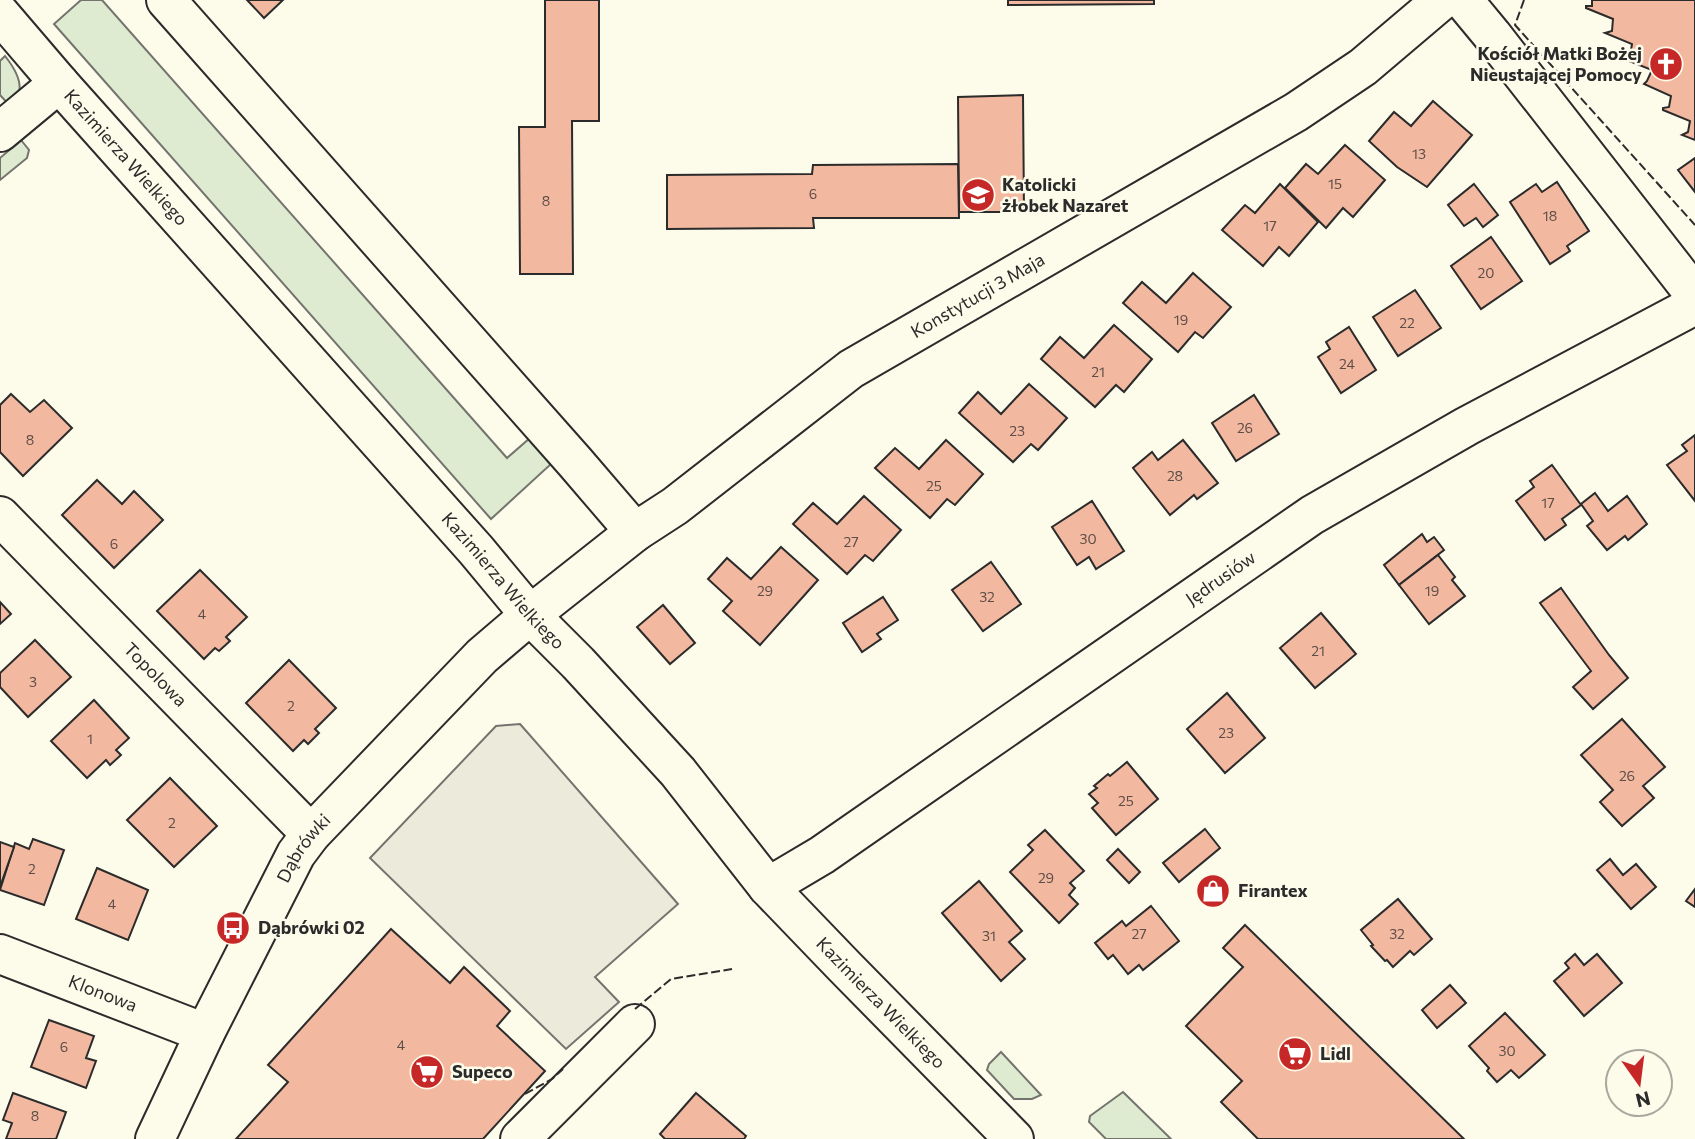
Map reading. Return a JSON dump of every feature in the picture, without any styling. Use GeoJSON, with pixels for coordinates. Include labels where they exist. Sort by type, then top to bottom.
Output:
{"type":"FeatureCollection","features":[{"type":"Feature","properties":{"kind":"street"},"geometry":{"type":"LineString","coordinates":[[166,0],[635,533]]}},
{"type":"Feature","properties":{"kind":"street","name":"Konstytucji 3 Maja"},"geometry":{"type":"LineString","coordinates":[[530,615],[851,369],[1296,112],[1363,67],[1442,0]]}},
{"type":"Feature","properties":{"kind":"street"},"geometry":{"type":"LineString","coordinates":[[1463,0],[1695,295]]}},
{"type":"Feature","properties":{"kind":"street","name":"Kazimierza Wielkiego"},"geometry":{"type":"LineString","coordinates":[[0,14],[476,550],[530,615],[678,772],[768,887],[1014,1139]]}},
{"type":"Feature","properties":{"kind":"street"},"geometry":{"type":"LineString","coordinates":[[0,132],[59,83]]}},
{"type":"Feature","properties":{"kind":"street","name":"Jędrusiów"},"geometry":{"type":"LineString","coordinates":[[768,887],[822,855],[1311,515],[1467,426],[1695,305]]}},
{"type":"Feature","properties":{"kind":"street","name":"Topolowa"},"geometry":{"type":"LineString","coordinates":[[0,516],[311,834]]}},
{"type":"Feature","properties":{"kind":"street","name":"Dąbrówki"},"geometry":{"type":"LineString","coordinates":[[155,1139],[205,1033],[296,854],[311,834],[482,656],[530,615]]}},
{"type":"Feature","properties":{"kind":"street","name":"Klonowa"},"geometry":{"type":"LineString","coordinates":[[0,954],[205,1033]]}},
{"type":"Feature","properties":{"kind":"street"},"geometry":{"type":"LineString","coordinates":[[520,1139],[635,1024]]}},
{"type":"Feature","properties":{"kind":"green space"},"geometry":{"type":"Polygon","coordinates":[[[81,0],[102,0],[507,458],[530,438],[551,464],[491,519],[54,24],[81,0]]]}},
{"type":"Feature","properties":{"kind":"green space"},"geometry":{"type":"Polygon","coordinates":[[[5,56],[20,85],[18,96],[10,106],[0,95],[0,61],[5,56]]]}},
{"type":"Feature","properties":{"kind":"green space"},"geometry":{"type":"Polygon","coordinates":[[[21,140],[29,150],[27,158],[0,180],[0,158],[21,140]]]}},
{"type":"Feature","properties":{"kind":"green space"},"geometry":{"type":"Polygon","coordinates":[[[1001,1052],[1041,1095],[1032,1099],[1014,1099],[987,1070],[989,1064],[1001,1052]]]}},
{"type":"Feature","properties":{"kind":"green space"},"geometry":{"type":"Polygon","coordinates":[[[1123,1092],[1171,1139],[1106,1139],[1089,1122],[1090,1116],[1123,1092]]]}},
{"type":"Feature","properties":{"kind":"shaded area"},"geometry":{"type":"Polygon","coordinates":[[[520,724],[678,904],[595,977],[619,1002],[566,1049],[370,858],[496,726],[520,724]]]}},
{"type":"Feature","properties":{"kind":"building"},"geometry":{"type":"Polygon","coordinates":[[[247,0],[283,0],[264,18],[247,0]]]}},
{"type":"Feature","properties":{"kind":"building"},"geometry":{"type":"Polygon","coordinates":[[[545,0],[599,0],[599,121],[572,121],[573,274],[520,274],[519,127],[545,127],[545,0]]]}},
{"type":"Feature","properties":{"kind":"building"},"geometry":{"type":"Polygon","coordinates":[[[1008,0],[1154,0],[1154,4],[1008,5],[1008,0]]]}},
{"type":"Feature","properties":{"kind":"building","name":"Kościół Matki Bożej Nieustającej Pomocy"},"geometry":{"type":"Polygon","coordinates":[[[1592,0],[1695,0],[1695,140],[1682,135],[1688,132],[1690,121],[1663,110],[1669,107],[1671,96],[1644,84],[1652,70],[1624,59],[1630,56],[1632,44],[1605,33],[1612,31],[1613,19],[1586,8],[1592,6],[1592,0]]]}},
{"type":"Feature","properties":{"kind":"building"},"geometry":{"type":"Polygon","coordinates":[[[1023,95],[1024,212],[959,212],[958,97],[1023,95]]]}},
{"type":"Feature","properties":{"kind":"building"},"geometry":{"type":"Polygon","coordinates":[[[1433,101],[1472,135],[1427,187],[1397,167],[1369,141],[1394,112],[1411,126],[1433,101]]]}},
{"type":"Feature","properties":{"kind":"building"},"geometry":{"type":"Polygon","coordinates":[[[1345,145],[1385,180],[1353,217],[1343,208],[1326,228],[1285,188],[1306,164],[1318,174],[1345,145]]]}},
{"type":"Feature","properties":{"kind":"building"},"geometry":{"type":"Polygon","coordinates":[[[1695,158],[1695,192],[1678,170],[1695,158]]]}},
{"type":"Feature","properties":{"kind":"building"},"geometry":{"type":"Polygon","coordinates":[[[958,164],[959,218],[813,218],[814,228],[667,229],[667,175],[812,174],[813,165],[958,164]]]}},
{"type":"Feature","properties":{"kind":"building"},"geometry":{"type":"Polygon","coordinates":[[[1557,182],[1589,231],[1567,246],[1570,251],[1550,264],[1510,202],[1536,184],[1542,192],[1557,182]]]}},
{"type":"Feature","properties":{"kind":"building"},"geometry":{"type":"Polygon","coordinates":[[[1280,184],[1318,222],[1289,256],[1279,247],[1263,266],[1222,230],[1245,205],[1255,213],[1280,184]]]}},
{"type":"Feature","properties":{"kind":"building"},"geometry":{"type":"Polygon","coordinates":[[[1474,184],[1498,215],[1483,227],[1476,218],[1464,226],[1448,205],[1474,184]]]}},
{"type":"Feature","properties":{"kind":"building"},"geometry":{"type":"Polygon","coordinates":[[[1491,237],[1522,281],[1481,309],[1451,266],[1491,237]]]}},
{"type":"Feature","properties":{"kind":"building"},"geometry":{"type":"Polygon","coordinates":[[[1193,273],[1231,307],[1203,338],[1195,332],[1178,352],[1123,303],[1142,282],[1166,303],[1193,273]]]}},
{"type":"Feature","properties":{"kind":"building"},"geometry":{"type":"Polygon","coordinates":[[[1415,290],[1441,328],[1398,356],[1373,317],[1415,290]]]}},
{"type":"Feature","properties":{"kind":"building"},"geometry":{"type":"Polygon","coordinates":[[[1114,325],[1152,359],[1124,392],[1116,385],[1095,407],[1041,359],[1060,337],[1084,358],[1114,325]]]}},
{"type":"Feature","properties":{"kind":"building"},"geometry":{"type":"Polygon","coordinates":[[[1349,327],[1376,370],[1341,393],[1318,357],[1330,349],[1326,342],[1349,327]]]}},
{"type":"Feature","properties":{"kind":"building"},"geometry":{"type":"Polygon","coordinates":[[[1029,384],[1067,418],[1038,450],[1031,444],[1013,462],[959,413],[978,392],[1001,414],[1029,384]]]}},
{"type":"Feature","properties":{"kind":"building"},"geometry":{"type":"Polygon","coordinates":[[[11,394],[30,412],[44,400],[72,428],[23,476],[0,452],[0,405],[11,394]]]}},
{"type":"Feature","properties":{"kind":"building"},"geometry":{"type":"Polygon","coordinates":[[[1254,395],[1279,434],[1236,461],[1212,423],[1254,395]]]}},
{"type":"Feature","properties":{"kind":"building"},"geometry":{"type":"Polygon","coordinates":[[[1695,435],[1695,501],[1667,465],[1687,451],[1682,445],[1695,435]]]}},
{"type":"Feature","properties":{"kind":"building"},"geometry":{"type":"Polygon","coordinates":[[[946,440],[983,474],[955,505],[947,499],[930,518],[875,468],[895,448],[919,469],[946,440]]]}},
{"type":"Feature","properties":{"kind":"building"},"geometry":{"type":"Polygon","coordinates":[[[1183,440],[1218,483],[1197,499],[1194,495],[1170,515],[1133,468],[1152,452],[1158,460],[1183,440]]]}},
{"type":"Feature","properties":{"kind":"building"},"geometry":{"type":"Polygon","coordinates":[[[1552,465],[1581,505],[1562,519],[1566,525],[1545,540],[1516,501],[1534,487],[1530,481],[1552,465]]]}},
{"type":"Feature","properties":{"kind":"building"},"geometry":{"type":"Polygon","coordinates":[[[97,480],[122,504],[134,491],[163,520],[114,568],[62,515],[97,480]]]}},
{"type":"Feature","properties":{"kind":"building"},"geometry":{"type":"Polygon","coordinates":[[[1595,493],[1608,511],[1627,496],[1647,524],[1628,540],[1625,536],[1607,550],[1587,526],[1593,521],[1581,504],[1595,493]]]}},
{"type":"Feature","properties":{"kind":"building"},"geometry":{"type":"Polygon","coordinates":[[[864,496],[901,530],[873,561],[865,555],[847,574],[793,524],[813,503],[837,524],[864,496]]]}},
{"type":"Feature","properties":{"kind":"building"},"geometry":{"type":"Polygon","coordinates":[[[1092,501],[1124,551],[1096,569],[1089,557],[1077,565],[1052,527],[1092,501]]]}},
{"type":"Feature","properties":{"kind":"building"},"geometry":{"type":"Polygon","coordinates":[[[1422,534],[1427,542],[1434,537],[1444,550],[1399,585],[1384,565],[1422,534]]]}},
{"type":"Feature","properties":{"kind":"building"},"geometry":{"type":"Polygon","coordinates":[[[781,547],[818,580],[760,645],[723,611],[732,601],[708,579],[727,558],[751,579],[781,547]]]}},
{"type":"Feature","properties":{"kind":"building"},"geometry":{"type":"Polygon","coordinates":[[[1438,555],[1465,596],[1429,624],[1399,585],[1438,555]]]}},
{"type":"Feature","properties":{"kind":"building"},"geometry":{"type":"Polygon","coordinates":[[[991,562],[1021,604],[983,631],[952,590],[991,562]]]}},
{"type":"Feature","properties":{"kind":"building"},"geometry":{"type":"Polygon","coordinates":[[[200,570],[247,617],[226,637],[230,641],[219,651],[215,648],[204,659],[157,611],[200,570]]]}},
{"type":"Feature","properties":{"kind":"building"},"geometry":{"type":"Polygon","coordinates":[[[1561,588],[1628,678],[1593,709],[1573,687],[1591,671],[1540,603],[1561,588]]]}},
{"type":"Feature","properties":{"kind":"building"},"geometry":{"type":"Polygon","coordinates":[[[883,597],[898,620],[877,634],[881,639],[862,652],[843,623],[883,597]]]}},
{"type":"Feature","properties":{"kind":"building"},"geometry":{"type":"Polygon","coordinates":[[[0,602],[11,614],[0,624],[0,602]]]}},
{"type":"Feature","properties":{"kind":"building"},"geometry":{"type":"Polygon","coordinates":[[[663,605],[695,643],[670,664],[637,627],[663,605]]]}},
{"type":"Feature","properties":{"kind":"building"},"geometry":{"type":"Polygon","coordinates":[[[1321,613],[1356,654],[1315,688],[1280,648],[1321,613]]]}},
{"type":"Feature","properties":{"kind":"building"},"geometry":{"type":"Polygon","coordinates":[[[35,640],[71,677],[28,717],[0,687],[0,673],[35,640]]]}},
{"type":"Feature","properties":{"kind":"building"},"geometry":{"type":"Polygon","coordinates":[[[289,660],[336,708],[315,729],[319,733],[308,744],[304,740],[293,751],[246,703],[289,660]]]}},
{"type":"Feature","properties":{"kind":"building"},"geometry":{"type":"Polygon","coordinates":[[[1227,693],[1265,738],[1225,773],[1187,729],[1227,693]]]}},
{"type":"Feature","properties":{"kind":"building"},"geometry":{"type":"Polygon","coordinates":[[[94,700],[129,738],[116,750],[121,755],[110,765],[106,760],[87,778],[51,741],[94,700]]]}},
{"type":"Feature","properties":{"kind":"building"},"geometry":{"type":"Polygon","coordinates":[[[1622,719],[1665,767],[1643,786],[1654,798],[1622,826],[1600,802],[1613,790],[1581,755],[1622,719]]]}},
{"type":"Feature","properties":{"kind":"building"},"geometry":{"type":"Polygon","coordinates":[[[1127,762],[1158,799],[1116,835],[1092,808],[1098,803],[1089,794],[1108,774],[1110,776],[1127,762]]]}},
{"type":"Feature","properties":{"kind":"building"},"geometry":{"type":"Polygon","coordinates":[[[170,778],[217,826],[174,867],[127,820],[170,778]]]}},
{"type":"Feature","properties":{"kind":"building"},"geometry":{"type":"Polygon","coordinates":[[[1205,829],[1220,848],[1179,882],[1163,863],[1205,829]]]}},
{"type":"Feature","properties":{"kind":"building"},"geometry":{"type":"Polygon","coordinates":[[[1045,830],[1084,871],[1070,883],[1075,888],[1069,895],[1078,904],[1059,923],[1010,872],[1033,850],[1028,845],[1045,830]]]}},
{"type":"Feature","properties":{"kind":"building"},"geometry":{"type":"Polygon","coordinates":[[[33,839],[64,850],[44,905],[0,890],[15,843],[29,849],[33,839]]]}},
{"type":"Feature","properties":{"kind":"building"},"geometry":{"type":"Polygon","coordinates":[[[0,842],[14,847],[0,887],[0,842]]]}},
{"type":"Feature","properties":{"kind":"building"},"geometry":{"type":"Polygon","coordinates":[[[1118,849],[1140,872],[1129,883],[1107,860],[1118,849]]]}},
{"type":"Feature","properties":{"kind":"building"},"geometry":{"type":"Polygon","coordinates":[[[1610,859],[1623,875],[1636,864],[1656,887],[1631,909],[1597,870],[1610,859]]]}},
{"type":"Feature","properties":{"kind":"building"},"geometry":{"type":"Polygon","coordinates":[[[97,868],[148,890],[128,940],[76,919],[97,868]]]}},
{"type":"Feature","properties":{"kind":"building"},"geometry":{"type":"Polygon","coordinates":[[[979,881],[1022,931],[1009,942],[1025,959],[1001,981],[942,913],[979,881]]]}},
{"type":"Feature","properties":{"kind":"building"},"geometry":{"type":"Polygon","coordinates":[[[1695,889],[1695,907],[1686,901],[1695,889]]]}},
{"type":"Feature","properties":{"kind":"building"},"geometry":{"type":"Polygon","coordinates":[[[1398,899],[1432,939],[1414,955],[1410,951],[1393,967],[1371,946],[1373,945],[1361,930],[1398,899]]]}},
{"type":"Feature","properties":{"kind":"building"},"geometry":{"type":"Polygon","coordinates":[[[1151,906],[1179,941],[1143,970],[1139,965],[1128,974],[1113,955],[1108,959],[1095,943],[1122,921],[1126,926],[1151,906]]]}},
{"type":"Feature","properties":{"kind":"building","name":"Lidl"},"geometry":{"type":"Polygon","coordinates":[[[1245,925],[1464,1139],[1258,1139],[1221,1102],[1242,1081],[1186,1026],[1243,967],[1223,948],[1245,925]]]}},
{"type":"Feature","properties":{"kind":"building"},"geometry":{"type":"Polygon","coordinates":[[[391,929],[450,983],[464,967],[510,1011],[497,1026],[545,1071],[483,1139],[236,1139],[288,1082],[268,1065],[391,929]]]}},
{"type":"Feature","properties":{"kind":"building"},"geometry":{"type":"Polygon","coordinates":[[[1575,954],[1584,965],[1597,954],[1622,983],[1584,1016],[1554,981],[1569,968],[1565,963],[1575,954]]]}},
{"type":"Feature","properties":{"kind":"building"},"geometry":{"type":"Polygon","coordinates":[[[1450,985],[1466,1003],[1437,1028],[1422,1010],[1450,985]]]}},
{"type":"Feature","properties":{"kind":"building"},"geometry":{"type":"Polygon","coordinates":[[[1505,1013],[1545,1055],[1519,1078],[1511,1070],[1497,1082],[1487,1071],[1489,1068],[1469,1046],[1505,1013]]]}},
{"type":"Feature","properties":{"kind":"building"},"geometry":{"type":"Polygon","coordinates":[[[49,1020],[94,1036],[86,1058],[96,1061],[86,1088],[31,1067],[49,1020]]]}},
{"type":"Feature","properties":{"kind":"building"},"geometry":{"type":"Polygon","coordinates":[[[13,1093],[66,1112],[56,1139],[6,1139],[12,1123],[3,1120],[13,1093]]]}},
{"type":"Feature","properties":{"kind":"building"},"geometry":{"type":"Polygon","coordinates":[[[696,1093],[746,1136],[744,1139],[665,1139],[660,1134],[696,1093]]]}},
{"type":"Feature","properties":{"kind":"fence"},"geometry":{"type":"LineString","coordinates":[[1524,0],[1515,25],[1695,225]]}},
{"type":"Feature","properties":{"kind":"fence"},"geometry":{"type":"LineString","coordinates":[[635,1009],[671,979],[732,969]]}},
{"type":"Feature","properties":{"kind":"fence"},"geometry":{"type":"LineString","coordinates":[[525,1094],[552,1079],[563,1069]]}},
{"type":"Feature","properties":{"kind":"place","name":"Kościół Matki Bożej Nieustającej Pomocy"},"geometry":{"type":"Point","coordinates":[1666,64]}},
{"type":"Feature","properties":{"kind":"place","name":"Katolicki żłobek Nazaret"},"geometry":{"type":"Point","coordinates":[978,195]}},
{"type":"Feature","properties":{"kind":"place","name":"Firantex"},"geometry":{"type":"Point","coordinates":[1213,891]}},
{"type":"Feature","properties":{"kind":"place","name":"Dąbrówki 02"},"geometry":{"type":"Point","coordinates":[233,928]}},
{"type":"Feature","properties":{"kind":"place","name":"Lidl"},"geometry":{"type":"Point","coordinates":[1295,1054]}},
{"type":"Feature","properties":{"kind":"place","name":"Supeco"},"geometry":{"type":"Point","coordinates":[427,1072]}}]}
